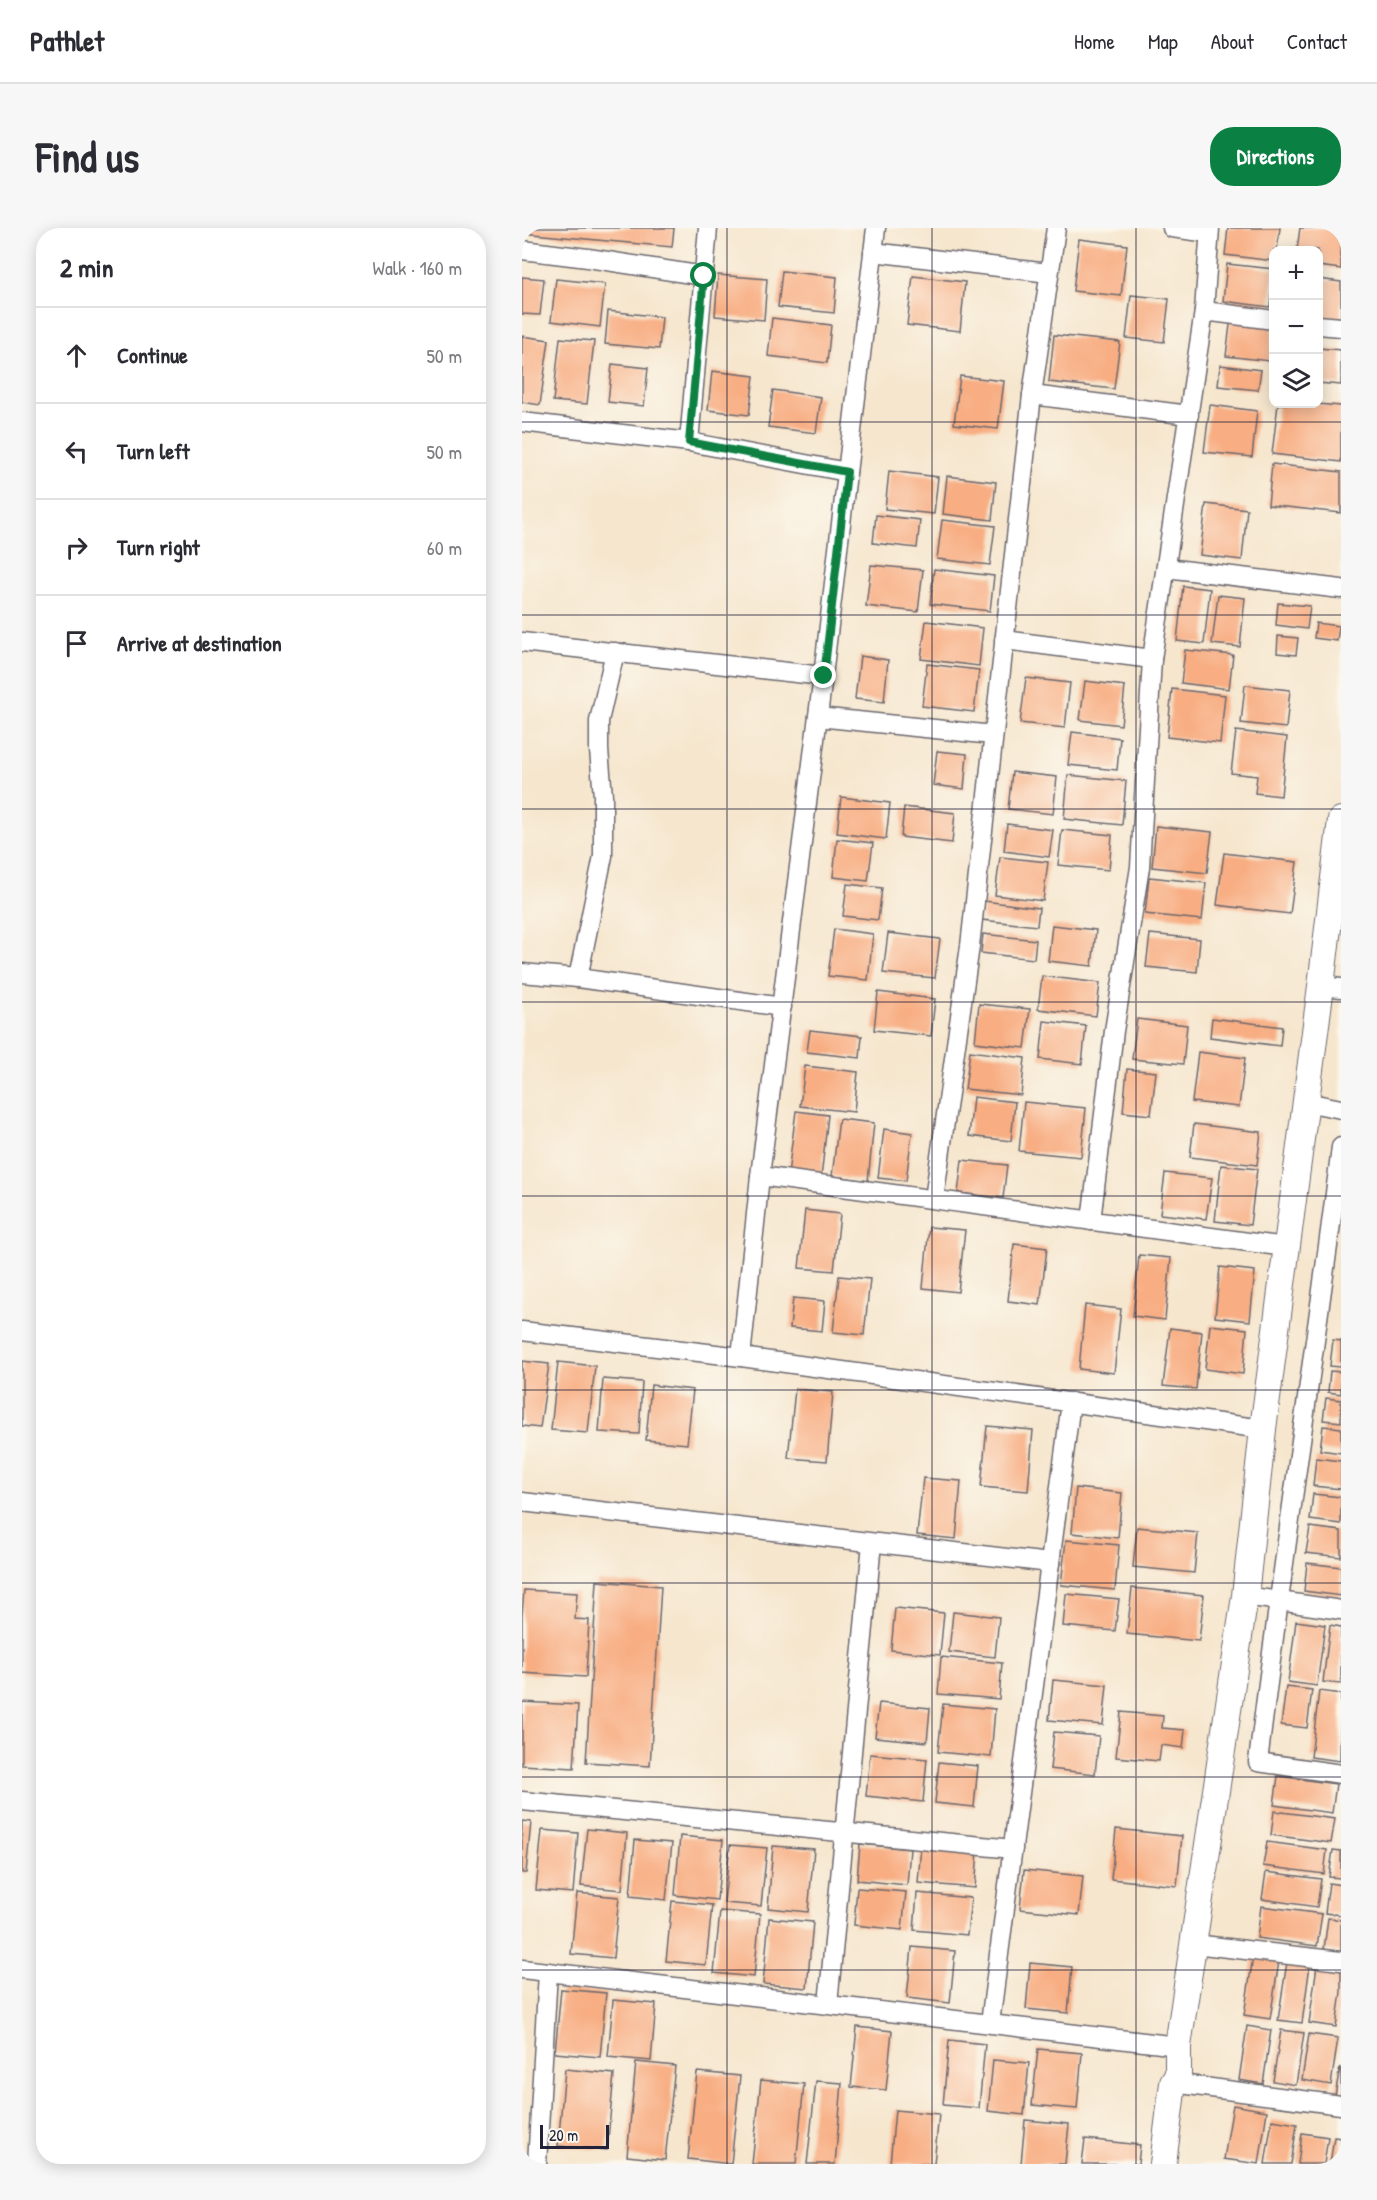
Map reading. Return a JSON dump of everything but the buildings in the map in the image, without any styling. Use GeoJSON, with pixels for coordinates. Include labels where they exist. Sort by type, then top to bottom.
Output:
{"type":"FeatureCollection","features":[{"type":"Feature","properties":{"kind":"street"},"geometry":{"type":"LineString","coordinates":[[689,442],[708,228]]}},
{"type":"Feature","properties":{"kind":"street"},"geometry":{"type":"LineString","coordinates":[[741,1357],[760,1176],[824,676],[876,228]]}},
{"type":"Feature","properties":{"kind":"street"},"geometry":{"type":"LineString","coordinates":[[934,1199],[970,946],[1032,395],[1056,228]]}},
{"type":"Feature","properties":{"kind":"street"},"geometry":{"type":"LineString","coordinates":[[1091,1221],[1114,1031],[1140,867],[1152,659],[1204,311],[1210,230],[1172,228]]}},
{"type":"Feature","properties":{"kind":"street"},"geometry":{"type":"LineString","coordinates":[[522,250],[704,276]]}},
{"type":"Feature","properties":{"kind":"street"},"geometry":{"type":"LineString","coordinates":[[873,252],[1050,273]]}},
{"type":"Feature","properties":{"kind":"street"},"geometry":{"type":"LineString","coordinates":[[1204,311],[1269,319]]}},
{"type":"Feature","properties":{"kind":"street"},"geometry":{"type":"LineString","coordinates":[[1323,325],[1341,327]]}},
{"type":"Feature","properties":{"kind":"street"},"geometry":{"type":"LineString","coordinates":[[1032,395],[1189,415]]}},
{"type":"Feature","properties":{"kind":"street"},"geometry":{"type":"LineString","coordinates":[[522,422],[689,442],[847,472]]}},
{"type":"Feature","properties":{"kind":"street"},"geometry":{"type":"LineString","coordinates":[[1166,568],[1341,589]]}},
{"type":"Feature","properties":{"kind":"street"},"geometry":{"type":"LineString","coordinates":[[1004,640],[1152,659]]}},
{"type":"Feature","properties":{"kind":"street"},"geometry":{"type":"LineString","coordinates":[[522,642],[824,676]]}},
{"type":"Feature","properties":{"kind":"street"},"geometry":{"type":"LineString","coordinates":[[578,978],[603,856],[599,722],[615,652]]}},
{"type":"Feature","properties":{"kind":"street"},"geometry":{"type":"LineString","coordinates":[[818,717],[993,735]]}},
{"type":"Feature","properties":{"kind":"street"},"geometry":{"type":"LineString","coordinates":[[1163,2164],[1173,2083],[1178,2075],[1178,2046],[1245,1596],[1263,1429],[1306,1102],[1331,987],[1341,820]]}},
{"type":"Feature","properties":{"kind":"street"},"geometry":{"type":"LineString","coordinates":[[522,973],[578,978],[782,1007]]}},
{"type":"Feature","properties":{"kind":"street"},"geometry":{"type":"LineString","coordinates":[[1306,1102],[1341,1109]]}},
{"type":"Feature","properties":{"kind":"street"},"geometry":{"type":"LineString","coordinates":[[1341,1147],[1316,1338],[1277,1600],[1258,1762],[1341,1774]]}},
{"type":"Feature","properties":{"kind":"street"},"geometry":{"type":"LineString","coordinates":[[760,1176],[1286,1247]]}},
{"type":"Feature","properties":{"kind":"street"},"geometry":{"type":"LineString","coordinates":[[522,1331],[741,1357],[1263,1429]]}},
{"type":"Feature","properties":{"kind":"street"},"geometry":{"type":"LineString","coordinates":[[990,2023],[1071,1402]]}},
{"type":"Feature","properties":{"kind":"street"},"geometry":{"type":"LineString","coordinates":[[522,1502],[1050,1563]]}},
{"type":"Feature","properties":{"kind":"street"},"geometry":{"type":"LineString","coordinates":[[828,2004],[872,1543]]}},
{"type":"Feature","properties":{"kind":"street"},"geometry":{"type":"LineString","coordinates":[[1245,1596],[1341,1610]]}},
{"type":"Feature","properties":{"kind":"street"},"geometry":{"type":"LineString","coordinates":[[522,1802],[1013,1850]]}},
{"type":"Feature","properties":{"kind":"street"},"geometry":{"type":"LineString","coordinates":[[1194,1944],[1341,1960]]}},
{"type":"Feature","properties":{"kind":"street"},"geometry":{"type":"LineString","coordinates":[[522,1969],[1178,2046]]}},
{"type":"Feature","properties":{"kind":"street"},"geometry":{"type":"LineString","coordinates":[[537,2164],[548,1972]]}},
{"type":"Feature","properties":{"kind":"street"},"geometry":{"type":"LineString","coordinates":[[1173,2083],[1341,2105]]}},
{"type":"Feature","properties":{"kind":"route"},"geometry":{"type":"LineString","coordinates":[[704,276],[689,442],[847,472],[824,676]]}}]}
